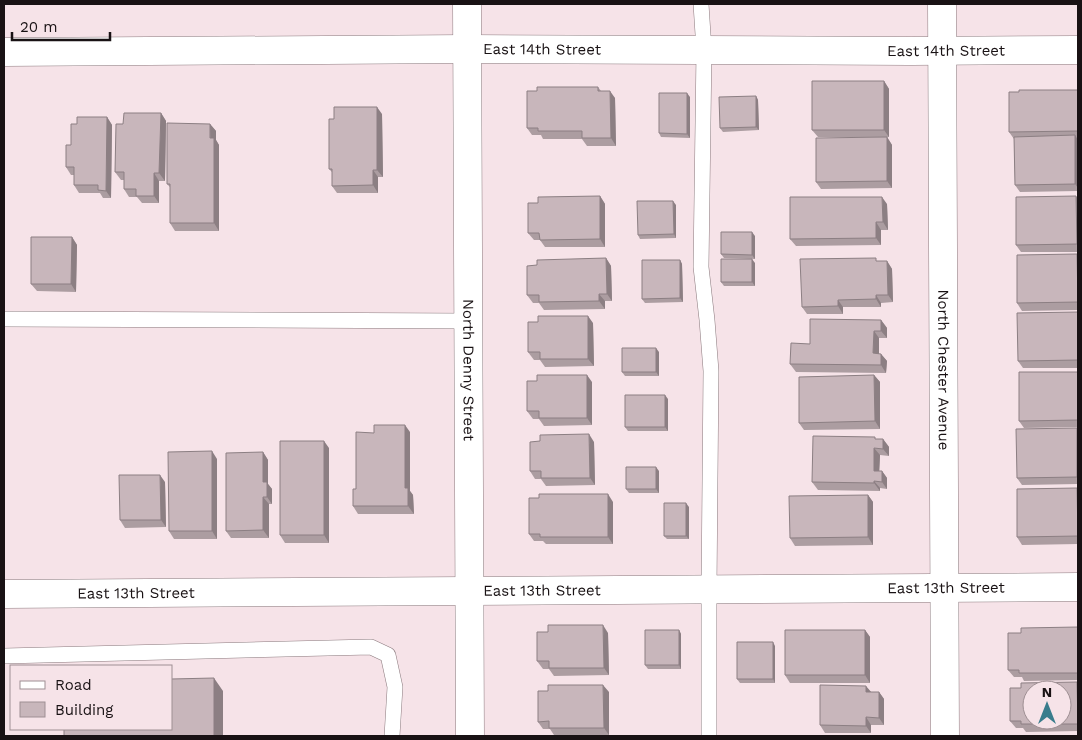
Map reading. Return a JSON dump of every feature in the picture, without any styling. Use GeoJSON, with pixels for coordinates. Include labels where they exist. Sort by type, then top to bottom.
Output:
{"type":"FeatureCollection","features":[{"type":"Feature","properties":{"kind":"street","name":"North Denny Street"},"geometry":{"type":"LineString","coordinates":[[467,4],[470,736]]}},
{"type":"Feature","properties":{"kind":"street","name":"North Chester Avenue"},"geometry":{"type":"LineString","coordinates":[[942,4],[945,736]]}},
{"type":"Feature","properties":{"kind":"street","name":"East 14th Street"},"geometry":{"type":"LineString","coordinates":[[4,52],[468,49],[1078,50]]}},
{"type":"Feature","properties":{"kind":"street","name":"East 13th Street"},"geometry":{"type":"LineString","coordinates":[[4,594],[1078,587]]}},
{"type":"Feature","properties":{"kind":"lane"},"geometry":{"type":"LineString","coordinates":[[701,4],[704,50],[702,267],[711,371],[709,736]]}},
{"type":"Feature","properties":{"kind":"lane"},"geometry":{"type":"LineString","coordinates":[[4,319],[468,321]]}},
{"type":"Feature","properties":{"kind":"lane"},"geometry":{"type":"LineString","coordinates":[[4,656],[371,647],[388,655],[395,687],[392,736]]}},
{"type":"Feature","properties":{"kind":"building"},"geometry":{"type":"Polygon","coordinates":[[[812,81],[884,81],[884,130],[812,130],[812,81]]]}},
{"type":"Feature","properties":{"kind":"building"},"geometry":{"type":"Polygon","coordinates":[[[537,87],[598,87],[598,91],[610,91],[611,138],[582,138],[582,131],[538,131],[538,128],[527,128],[527,91],[537,91],[537,87]]]}},
{"type":"Feature","properties":{"kind":"building"},"geometry":{"type":"Polygon","coordinates":[[[1019,90],[1078,90],[1078,131],[1009,132],[1009,92],[1019,92],[1019,90]]]}},
{"type":"Feature","properties":{"kind":"building"},"geometry":{"type":"Polygon","coordinates":[[[659,93],[687,93],[687,134],[659,133],[659,93]]]}},
{"type":"Feature","properties":{"kind":"building"},"geometry":{"type":"Polygon","coordinates":[[[756,96],[756,127],[720,128],[719,97],[756,96]]]}},
{"type":"Feature","properties":{"kind":"building"},"geometry":{"type":"Polygon","coordinates":[[[334,107],[377,107],[377,170],[373,170],[373,185],[332,186],[332,169],[329,169],[329,119],[334,119],[334,107]]]}},
{"type":"Feature","properties":{"kind":"building"},"geometry":{"type":"Polygon","coordinates":[[[124,113],[161,113],[159,173],[154,173],[154,196],[136,196],[136,189],[124,189],[124,172],[115,172],[116,124],[123,124],[124,113]]]}},
{"type":"Feature","properties":{"kind":"building"},"geometry":{"type":"Polygon","coordinates":[[[77,117],[107,117],[106,191],[98,190],[98,185],[74,185],[74,167],[66,167],[66,145],[71,145],[71,124],[77,124],[77,117]]]}},
{"type":"Feature","properties":{"kind":"building"},"geometry":{"type":"Polygon","coordinates":[[[167,123],[210,124],[210,138],[214,138],[214,223],[170,223],[170,184],[167,184],[167,123]]]}},
{"type":"Feature","properties":{"kind":"building"},"geometry":{"type":"Polygon","coordinates":[[[1075,135],[1075,184],[1015,185],[1014,137],[1075,135]]]}},
{"type":"Feature","properties":{"kind":"building"},"geometry":{"type":"Polygon","coordinates":[[[887,137],[887,181],[816,182],[816,138],[887,137]]]}},
{"type":"Feature","properties":{"kind":"building"},"geometry":{"type":"Polygon","coordinates":[[[600,196],[600,239],[540,240],[539,233],[528,233],[528,203],[538,203],[538,197],[600,196]]]}},
{"type":"Feature","properties":{"kind":"building"},"geometry":{"type":"Polygon","coordinates":[[[1076,196],[1077,244],[1016,245],[1016,197],[1076,196]]]}},
{"type":"Feature","properties":{"kind":"building"},"geometry":{"type":"Polygon","coordinates":[[[790,197],[882,197],[883,222],[876,222],[876,238],[790,239],[790,197]]]}},
{"type":"Feature","properties":{"kind":"building"},"geometry":{"type":"Polygon","coordinates":[[[637,201],[673,201],[674,234],[638,235],[637,201]]]}},
{"type":"Feature","properties":{"kind":"building"},"geometry":{"type":"Polygon","coordinates":[[[721,232],[752,232],[752,255],[721,254],[721,232]]]}},
{"type":"Feature","properties":{"kind":"building"},"geometry":{"type":"Polygon","coordinates":[[[31,237],[72,237],[71,284],[31,284],[31,237]]]}},
{"type":"Feature","properties":{"kind":"building"},"geometry":{"type":"Polygon","coordinates":[[[1077,254],[1078,302],[1017,303],[1017,255],[1077,254]]]}},
{"type":"Feature","properties":{"kind":"building"},"geometry":{"type":"Polygon","coordinates":[[[606,258],[607,294],[599,294],[599,301],[539,302],[539,295],[527,295],[527,266],[537,265],[537,260],[606,258]]]}},
{"type":"Feature","properties":{"kind":"building"},"geometry":{"type":"Polygon","coordinates":[[[876,258],[876,261],[887,261],[888,295],[876,295],[876,299],[838,300],[838,306],[802,307],[800,259],[876,258]]]}},
{"type":"Feature","properties":{"kind":"building"},"geometry":{"type":"Polygon","coordinates":[[[721,259],[752,259],[752,282],[721,282],[721,259]]]}},
{"type":"Feature","properties":{"kind":"building"},"geometry":{"type":"Polygon","coordinates":[[[642,260],[680,260],[680,298],[642,299],[642,260]]]}},
{"type":"Feature","properties":{"kind":"building"},"geometry":{"type":"Polygon","coordinates":[[[1078,312],[1078,360],[1018,361],[1017,313],[1078,312]]]}},
{"type":"Feature","properties":{"kind":"building"},"geometry":{"type":"Polygon","coordinates":[[[538,316],[588,316],[588,359],[540,359],[540,352],[528,352],[528,322],[538,322],[538,316]]]}},
{"type":"Feature","properties":{"kind":"building"},"geometry":{"type":"Polygon","coordinates":[[[810,319],[881,320],[881,331],[874,331],[873,353],[881,354],[881,365],[790,364],[791,343],[810,344],[810,319]]]}},
{"type":"Feature","properties":{"kind":"building"},"geometry":{"type":"Polygon","coordinates":[[[622,348],[656,348],[656,372],[622,372],[622,348]]]}},
{"type":"Feature","properties":{"kind":"building"},"geometry":{"type":"Polygon","coordinates":[[[1019,372],[1078,372],[1078,420],[1019,421],[1019,372]]]}},
{"type":"Feature","properties":{"kind":"building"},"geometry":{"type":"Polygon","coordinates":[[[537,375],[587,375],[587,418],[539,418],[539,411],[527,411],[527,381],[537,381],[537,375]]]}},
{"type":"Feature","properties":{"kind":"building"},"geometry":{"type":"Polygon","coordinates":[[[874,375],[875,421],[799,423],[799,377],[874,375]]]}},
{"type":"Feature","properties":{"kind":"building"},"geometry":{"type":"Polygon","coordinates":[[[625,395],[665,395],[665,427],[625,427],[625,395]]]}},
{"type":"Feature","properties":{"kind":"building"},"geometry":{"type":"Polygon","coordinates":[[[374,425],[405,425],[405,488],[408,488],[408,506],[353,506],[353,489],[356,489],[356,432],[374,433],[374,425]]]}},
{"type":"Feature","properties":{"kind":"building"},"geometry":{"type":"Polygon","coordinates":[[[1077,428],[1077,477],[1017,478],[1016,429],[1077,428]]]}},
{"type":"Feature","properties":{"kind":"building"},"geometry":{"type":"Polygon","coordinates":[[[589,434],[590,478],[541,478],[541,471],[530,471],[530,442],[540,441],[540,435],[589,434]]]}},
{"type":"Feature","properties":{"kind":"building"},"geometry":{"type":"Polygon","coordinates":[[[813,436],[875,437],[875,439],[883,439],[883,449],[874,448],[874,471],[882,471],[882,482],[812,482],[813,436]]]}},
{"type":"Feature","properties":{"kind":"building"},"geometry":{"type":"Polygon","coordinates":[[[280,441],[324,441],[324,535],[280,535],[280,441]]]}},
{"type":"Feature","properties":{"kind":"building"},"geometry":{"type":"Polygon","coordinates":[[[212,451],[212,531],[169,531],[168,452],[212,451]]]}},
{"type":"Feature","properties":{"kind":"building"},"geometry":{"type":"Polygon","coordinates":[[[263,452],[263,482],[267,482],[267,497],[263,497],[263,530],[226,531],[226,453],[263,452]]]}},
{"type":"Feature","properties":{"kind":"building"},"geometry":{"type":"Polygon","coordinates":[[[626,467],[656,467],[656,489],[626,489],[626,467]]]}},
{"type":"Feature","properties":{"kind":"building"},"geometry":{"type":"Polygon","coordinates":[[[119,475],[160,475],[161,520],[120,520],[119,475]]]}},
{"type":"Feature","properties":{"kind":"building"},"geometry":{"type":"Polygon","coordinates":[[[1077,488],[1078,536],[1017,537],[1017,489],[1077,488]]]}},
{"type":"Feature","properties":{"kind":"building"},"geometry":{"type":"Polygon","coordinates":[[[539,494],[608,494],[608,537],[540,537],[540,534],[529,534],[529,498],[539,498],[539,494]]]}},
{"type":"Feature","properties":{"kind":"building"},"geometry":{"type":"Polygon","coordinates":[[[868,495],[868,537],[790,538],[789,496],[868,495]]]}},
{"type":"Feature","properties":{"kind":"building"},"geometry":{"type":"Polygon","coordinates":[[[664,503],[686,503],[686,536],[664,536],[664,503]]]}},
{"type":"Feature","properties":{"kind":"building"},"geometry":{"type":"Polygon","coordinates":[[[548,625],[603,625],[604,668],[549,668],[549,661],[537,661],[537,632],[548,632],[548,625]]]}},
{"type":"Feature","properties":{"kind":"building"},"geometry":{"type":"Polygon","coordinates":[[[1078,627],[1078,673],[1019,673],[1019,670],[1008,670],[1008,633],[1021,633],[1021,628],[1078,627]]]}},
{"type":"Feature","properties":{"kind":"building"},"geometry":{"type":"Polygon","coordinates":[[[645,630],[679,630],[679,665],[645,665],[645,630]]]}},
{"type":"Feature","properties":{"kind":"building"},"geometry":{"type":"Polygon","coordinates":[[[785,630],[865,630],[865,675],[785,675],[785,630]]]}},
{"type":"Feature","properties":{"kind":"building"},"geometry":{"type":"Polygon","coordinates":[[[737,642],[773,642],[773,679],[737,679],[737,642]]]}},
{"type":"Feature","properties":{"kind":"building"},"geometry":{"type":"Polygon","coordinates":[[[214,678],[214,736],[64,736],[64,730],[172,730],[172,679],[214,678]]]}},
{"type":"Feature","properties":{"kind":"building"},"geometry":{"type":"Polygon","coordinates":[[[1072,682],[1077,682],[1078,724],[1072,724],[1072,682]]]}},
{"type":"Feature","properties":{"kind":"building"},"geometry":{"type":"Polygon","coordinates":[[[1022,683],[1022,724],[1021,721],[1010,721],[1010,688],[1021,688],[1022,683]]]}},
{"type":"Feature","properties":{"kind":"building"},"geometry":{"type":"Polygon","coordinates":[[[548,685],[603,685],[604,728],[549,728],[549,721],[538,722],[538,691],[548,691],[548,685]]]}},
{"type":"Feature","properties":{"kind":"building"},"geometry":{"type":"Polygon","coordinates":[[[820,685],[866,686],[866,692],[879,692],[879,718],[866,717],[866,726],[820,725],[820,685]]]}}]}
